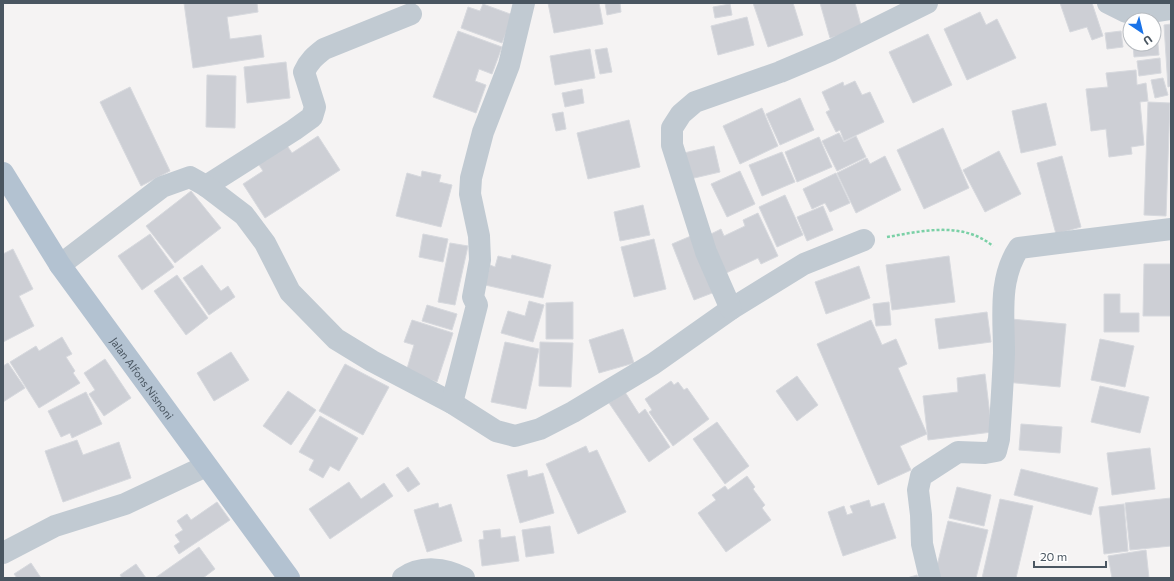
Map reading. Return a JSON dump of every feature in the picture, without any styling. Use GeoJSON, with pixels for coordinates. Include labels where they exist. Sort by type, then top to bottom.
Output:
{"type":"FeatureCollection","features":[{"type":"Feature","properties":{"kind":"main road","name":"Jalan Alfons Nisnoni"},"geometry":{"type":"LineString","coordinates":[[3,173],[60,265],[289,578]]}},
{"type":"Feature","properties":{"kind":"street"},"geometry":{"type":"LineString","coordinates":[[452,403],[477,306],[473,296],[480,260],[480,236],[470,194],[471,178],[483,132],[509,65],[524,3]]}},
{"type":"Feature","properties":{"kind":"street"},"geometry":{"type":"LineString","coordinates":[[731,309],[706,252],[672,145],[672,128],[681,114],[695,102],[780,72],[832,50],[927,3]]}},
{"type":"Feature","properties":{"kind":"street"},"geometry":{"type":"LineString","coordinates":[[1108,3],[1126,12],[1152,12],[1171,8]]}},
{"type":"Feature","properties":{"kind":"street"},"geometry":{"type":"LineString","coordinates":[[206,186],[312,117],[315,107],[304,72],[312,58],[324,49],[411,14]]}},
{"type":"Feature","properties":{"kind":"street"},"geometry":{"type":"LineString","coordinates":[[60,265],[162,187],[190,177],[206,186],[244,215],[265,243],[290,292],[336,339],[372,361],[452,403],[496,432],[515,436],[540,429],[574,412],[653,364],[731,309],[804,264],[864,240]]}},
{"type":"Feature","properties":{"kind":"street"},"geometry":{"type":"LineString","coordinates":[[930,578],[922,544],[918,490],[921,476],[958,452],[996,451],[999,439],[1004,354],[1005,280],[1010,261],[1019,248],[1171,229]]}},
{"type":"Feature","properties":{"kind":"street"},"geometry":{"type":"LineString","coordinates":[[3,553],[55,526],[125,504],[206,466]]}},
{"type":"Feature","properties":{"kind":"street"},"geometry":{"type":"LineString","coordinates":[[403,578],[426,569],[442,569],[464,578]]}},
{"type":"Feature","properties":{"kind":"path"},"geometry":{"type":"LineString","coordinates":[[864,240],[940,229],[966,232],[987,242],[1010,261]]}},
{"type":"Feature","properties":{"kind":"building"},"geometry":{"type":"Polygon","coordinates":[[[184,3],[257,3],[258,12],[227,17],[230,39],[261,35],[264,57],[193,68],[184,3]]]}},
{"type":"Feature","properties":{"kind":"building"},"geometry":{"type":"Polygon","coordinates":[[[548,3],[599,3],[603,24],[554,33],[548,3]]]}},
{"type":"Feature","properties":{"kind":"building"},"geometry":{"type":"Polygon","coordinates":[[[605,3],[620,3],[621,12],[607,15],[605,3]]]}},
{"type":"Feature","properties":{"kind":"building"},"geometry":{"type":"Polygon","coordinates":[[[753,3],[793,3],[803,35],[768,47],[753,3]]]}},
{"type":"Feature","properties":{"kind":"building"},"geometry":{"type":"Polygon","coordinates":[[[820,3],[855,3],[862,29],[830,38],[820,3]]]}},
{"type":"Feature","properties":{"kind":"building"},"geometry":{"type":"Polygon","coordinates":[[[1060,3],[1092,3],[1103,36],[1092,40],[1087,27],[1070,32],[1060,3]]]}},
{"type":"Feature","properties":{"kind":"building"},"geometry":{"type":"Polygon","coordinates":[[[483,4],[513,15],[502,43],[461,28],[468,7],[480,11],[483,4]]]}},
{"type":"Feature","properties":{"kind":"building"},"geometry":{"type":"Polygon","coordinates":[[[730,4],[732,15],[715,18],[713,7],[730,4]]]}},
{"type":"Feature","properties":{"kind":"building"},"geometry":{"type":"Polygon","coordinates":[[[980,12],[986,25],[997,19],[1016,58],[967,80],[944,29],[980,12]]]}},
{"type":"Feature","properties":{"kind":"building"},"geometry":{"type":"Polygon","coordinates":[[[747,17],[754,45],[718,55],[711,26],[747,17]]]}},
{"type":"Feature","properties":{"kind":"building"},"geometry":{"type":"Polygon","coordinates":[[[1171,24],[1171,86],[1168,87],[1164,25],[1171,24]]]}},
{"type":"Feature","properties":{"kind":"building"},"geometry":{"type":"Polygon","coordinates":[[[458,31],[502,47],[492,74],[479,69],[475,81],[486,85],[476,113],[433,97],[458,31]]]}},
{"type":"Feature","properties":{"kind":"building"},"geometry":{"type":"Polygon","coordinates":[[[1121,31],[1122,47],[1107,49],[1105,33],[1121,31]]]}},
{"type":"Feature","properties":{"kind":"building"},"geometry":{"type":"Polygon","coordinates":[[[928,34],[952,85],[913,103],[889,52],[928,34]]]}},
{"type":"Feature","properties":{"kind":"building"},"geometry":{"type":"Polygon","coordinates":[[[607,48],[612,72],[600,74],[595,50],[607,48]]]}},
{"type":"Feature","properties":{"kind":"building"},"geometry":{"type":"Polygon","coordinates":[[[590,49],[595,78],[555,85],[550,56],[590,49]]]}},
{"type":"Feature","properties":{"kind":"building"},"geometry":{"type":"Polygon","coordinates":[[[1134,52],[1159,52],[1159,55],[1134,57],[1134,52]]]}},
{"type":"Feature","properties":{"kind":"building"},"geometry":{"type":"Polygon","coordinates":[[[1160,58],[1161,73],[1139,76],[1137,61],[1160,58]]]}},
{"type":"Feature","properties":{"kind":"building"},"geometry":{"type":"Polygon","coordinates":[[[286,62],[290,98],[247,103],[244,67],[286,62]]]}},
{"type":"Feature","properties":{"kind":"building"},"geometry":{"type":"Polygon","coordinates":[[[1136,70],[1137,85],[1146,83],[1148,101],[1140,102],[1144,145],[1131,147],[1132,154],[1109,157],[1106,129],[1091,131],[1086,89],[1108,87],[1106,73],[1136,70]]]}},
{"type":"Feature","properties":{"kind":"building"},"geometry":{"type":"Polygon","coordinates":[[[207,75],[236,76],[235,128],[206,127],[207,75]]]}},
{"type":"Feature","properties":{"kind":"building"},"geometry":{"type":"Polygon","coordinates":[[[1163,78],[1168,95],[1155,98],[1151,80],[1163,78]]]}},
{"type":"Feature","properties":{"kind":"building"},"geometry":{"type":"Polygon","coordinates":[[[855,81],[862,95],[870,92],[884,122],[844,141],[840,130],[836,132],[826,112],[830,110],[822,92],[843,82],[844,86],[855,81]]]}},
{"type":"Feature","properties":{"kind":"building"},"geometry":{"type":"Polygon","coordinates":[[[130,87],[170,171],[141,186],[100,102],[130,87]]]}},
{"type":"Feature","properties":{"kind":"building"},"geometry":{"type":"Polygon","coordinates":[[[582,89],[584,103],[565,107],[562,93],[582,89]]]}},
{"type":"Feature","properties":{"kind":"building"},"geometry":{"type":"Polygon","coordinates":[[[800,98],[814,130],[780,145],[766,114],[800,98]]]}},
{"type":"Feature","properties":{"kind":"building"},"geometry":{"type":"Polygon","coordinates":[[[1148,102],[1170,103],[1166,216],[1144,215],[1148,102]]]}},
{"type":"Feature","properties":{"kind":"building"},"geometry":{"type":"Polygon","coordinates":[[[1046,103],[1056,145],[1021,153],[1012,111],[1046,103]]]}},
{"type":"Feature","properties":{"kind":"building"},"geometry":{"type":"Polygon","coordinates":[[[762,108],[778,146],[740,164],[723,126],[762,108]]]}},
{"type":"Feature","properties":{"kind":"building"},"geometry":{"type":"Polygon","coordinates":[[[563,112],[566,129],[556,131],[552,114],[563,112]]]}},
{"type":"Feature","properties":{"kind":"building"},"geometry":{"type":"Polygon","coordinates":[[[629,120],[640,167],[588,179],[577,133],[629,120]]]}},
{"type":"Feature","properties":{"kind":"building"},"geometry":{"type":"Polygon","coordinates":[[[943,128],[969,188],[924,209],[897,150],[943,128]]]}},
{"type":"Feature","properties":{"kind":"building"},"geometry":{"type":"Polygon","coordinates":[[[839,133],[844,142],[856,136],[866,157],[837,171],[822,141],[839,133]]]}},
{"type":"Feature","properties":{"kind":"building"},"geometry":{"type":"Polygon","coordinates":[[[318,136],[340,170],[265,218],[243,184],[263,171],[257,162],[286,144],[292,153],[318,136]]]}},
{"type":"Feature","properties":{"kind":"building"},"geometry":{"type":"Polygon","coordinates":[[[819,137],[832,167],[797,182],[785,152],[819,137]]]}},
{"type":"Feature","properties":{"kind":"building"},"geometry":{"type":"Polygon","coordinates":[[[714,146],[720,172],[690,179],[684,153],[714,146]]]}},
{"type":"Feature","properties":{"kind":"building"},"geometry":{"type":"Polygon","coordinates":[[[999,151],[1021,194],[985,212],[963,170],[999,151]]]}},
{"type":"Feature","properties":{"kind":"building"},"geometry":{"type":"Polygon","coordinates":[[[782,152],[795,182],[762,196],[749,165],[782,152]]]}},
{"type":"Feature","properties":{"kind":"building"},"geometry":{"type":"Polygon","coordinates":[[[885,156],[901,190],[856,213],[837,173],[867,158],[870,164],[885,156]]]}},
{"type":"Feature","properties":{"kind":"building"},"geometry":{"type":"Polygon","coordinates":[[[1062,156],[1081,227],[1056,234],[1037,163],[1062,156]]]}},
{"type":"Feature","properties":{"kind":"building"},"geometry":{"type":"Polygon","coordinates":[[[422,171],[441,175],[439,182],[452,185],[441,227],[396,216],[407,173],[421,177],[422,171]]]}},
{"type":"Feature","properties":{"kind":"building"},"geometry":{"type":"Polygon","coordinates":[[[740,171],[755,204],[727,217],[711,184],[740,171]]]}},
{"type":"Feature","properties":{"kind":"building"},"geometry":{"type":"Polygon","coordinates":[[[836,173],[850,203],[830,212],[825,203],[812,209],[803,189],[836,173]]]}},
{"type":"Feature","properties":{"kind":"building"},"geometry":{"type":"Polygon","coordinates":[[[191,191],[221,228],[175,263],[146,226],[191,191]]]}},
{"type":"Feature","properties":{"kind":"building"},"geometry":{"type":"Polygon","coordinates":[[[785,195],[803,235],[777,247],[759,207],[785,195]]]}},
{"type":"Feature","properties":{"kind":"building"},"geometry":{"type":"Polygon","coordinates":[[[643,205],[650,235],[620,241],[614,212],[643,205]]]}},
{"type":"Feature","properties":{"kind":"building"},"geometry":{"type":"Polygon","coordinates":[[[823,206],[833,230],[807,241],[797,217],[823,206]]]}},
{"type":"Feature","properties":{"kind":"building"},"geometry":{"type":"Polygon","coordinates":[[[758,213],[778,256],[761,264],[758,258],[722,275],[705,237],[721,229],[724,236],[745,226],[743,220],[758,213]]]}},
{"type":"Feature","properties":{"kind":"building"},"geometry":{"type":"Polygon","coordinates":[[[698,233],[720,290],[694,300],[672,244],[698,233]]]}},
{"type":"Feature","properties":{"kind":"building"},"geometry":{"type":"Polygon","coordinates":[[[150,234],[174,267],[142,290],[118,256],[150,234]]]}},
{"type":"Feature","properties":{"kind":"building"},"geometry":{"type":"Polygon","coordinates":[[[423,234],[448,239],[443,262],[419,257],[423,234]]]}},
{"type":"Feature","properties":{"kind":"building"},"geometry":{"type":"Polygon","coordinates":[[[654,239],[666,289],[634,297],[621,247],[654,239]]]}},
{"type":"Feature","properties":{"kind":"building"},"geometry":{"type":"Polygon","coordinates":[[[450,243],[468,246],[455,305],[438,302],[450,243]]]}},
{"type":"Feature","properties":{"kind":"building"},"geometry":{"type":"Polygon","coordinates":[[[13,249],[33,289],[19,296],[34,326],[3,342],[3,254],[13,249]]]}},
{"type":"Feature","properties":{"kind":"building"},"geometry":{"type":"Polygon","coordinates":[[[512,255],[551,265],[543,298],[485,285],[490,265],[495,267],[498,256],[511,259],[512,255]]]}},
{"type":"Feature","properties":{"kind":"building"},"geometry":{"type":"Polygon","coordinates":[[[949,256],[955,302],[892,310],[886,265],[949,256]]]}},
{"type":"Feature","properties":{"kind":"building"},"geometry":{"type":"Polygon","coordinates":[[[1144,264],[1171,264],[1171,316],[1143,316],[1144,264]]]}},
{"type":"Feature","properties":{"kind":"building"},"geometry":{"type":"Polygon","coordinates":[[[202,265],[221,291],[228,286],[235,297],[209,315],[183,278],[202,265]]]}},
{"type":"Feature","properties":{"kind":"building"},"geometry":{"type":"Polygon","coordinates":[[[859,266],[870,298],[826,314],[815,282],[859,266]]]}},
{"type":"Feature","properties":{"kind":"building"},"geometry":{"type":"Polygon","coordinates":[[[177,275],[208,318],[186,335],[154,291],[177,275]]]}},
{"type":"Feature","properties":{"kind":"building"},"geometry":{"type":"Polygon","coordinates":[[[1104,294],[1120,294],[1120,313],[1139,313],[1139,332],[1104,332],[1104,294]]]}},
{"type":"Feature","properties":{"kind":"building"},"geometry":{"type":"Polygon","coordinates":[[[529,301],[544,305],[533,342],[501,333],[508,311],[525,316],[529,301]]]}},
{"type":"Feature","properties":{"kind":"building"},"geometry":{"type":"Polygon","coordinates":[[[573,302],[573,339],[546,339],[546,303],[573,302]]]}},
{"type":"Feature","properties":{"kind":"building"},"geometry":{"type":"Polygon","coordinates":[[[889,302],[891,325],[876,326],[873,304],[889,302]]]}},
{"type":"Feature","properties":{"kind":"building"},"geometry":{"type":"Polygon","coordinates":[[[427,305],[457,314],[452,330],[422,321],[427,305]]]}},
{"type":"Feature","properties":{"kind":"building"},"geometry":{"type":"Polygon","coordinates":[[[987,312],[991,342],[939,349],[935,319],[987,312]]]}},
{"type":"Feature","properties":{"kind":"building"},"geometry":{"type":"Polygon","coordinates":[[[1011,319],[1066,324],[1060,387],[1005,382],[1011,319]]]}},
{"type":"Feature","properties":{"kind":"building"},"geometry":{"type":"Polygon","coordinates":[[[412,320],[453,333],[437,382],[406,372],[414,345],[404,342],[412,320]]]}},
{"type":"Feature","properties":{"kind":"building"},"geometry":{"type":"Polygon","coordinates":[[[871,320],[882,345],[896,339],[907,364],[898,368],[927,434],[900,446],[911,470],[878,485],[817,344],[871,320]]]}},
{"type":"Feature","properties":{"kind":"building"},"geometry":{"type":"Polygon","coordinates":[[[623,329],[634,363],[599,373],[589,340],[623,329]]]}},
{"type":"Feature","properties":{"kind":"building"},"geometry":{"type":"Polygon","coordinates":[[[62,337],[72,354],[66,357],[75,371],[73,373],[80,383],[39,408],[10,362],[36,346],[39,351],[62,337]]]}},
{"type":"Feature","properties":{"kind":"building"},"geometry":{"type":"Polygon","coordinates":[[[1100,339],[1134,346],[1125,387],[1091,380],[1100,339]]]}},
{"type":"Feature","properties":{"kind":"building"},"geometry":{"type":"Polygon","coordinates":[[[505,342],[539,349],[526,409],[491,402],[505,342]]]}},
{"type":"Feature","properties":{"kind":"building"},"geometry":{"type":"Polygon","coordinates":[[[540,342],[573,343],[571,387],[539,386],[540,342]]]}},
{"type":"Feature","properties":{"kind":"building"},"geometry":{"type":"Polygon","coordinates":[[[231,352],[249,380],[214,401],[197,373],[231,352]]]}},
{"type":"Feature","properties":{"kind":"building"},"geometry":{"type":"Polygon","coordinates":[[[105,359],[131,398],[104,416],[89,394],[95,390],[84,373],[105,359]]]}},
{"type":"Feature","properties":{"kind":"building"},"geometry":{"type":"Polygon","coordinates":[[[8,363],[25,388],[3,402],[3,366],[8,363]]]}},
{"type":"Feature","properties":{"kind":"building"},"geometry":{"type":"Polygon","coordinates":[[[345,364],[389,387],[363,435],[319,411],[345,364]]]}},
{"type":"Feature","properties":{"kind":"building"},"geometry":{"type":"Polygon","coordinates":[[[985,374],[992,432],[928,440],[923,396],[958,392],[957,378],[985,374]]]}},
{"type":"Feature","properties":{"kind":"building"},"geometry":{"type":"Polygon","coordinates":[[[797,376],[818,405],[797,421],[776,391],[797,376]]]}},
{"type":"Feature","properties":{"kind":"building"},"geometry":{"type":"Polygon","coordinates":[[[671,381],[674,385],[678,382],[684,390],[687,388],[709,419],[673,446],[649,412],[652,410],[645,399],[671,381]]]}},
{"type":"Feature","properties":{"kind":"building"},"geometry":{"type":"Polygon","coordinates":[[[1100,386],[1149,397],[1140,433],[1091,422],[1100,386]]]}},
{"type":"Feature","properties":{"kind":"building"},"geometry":{"type":"Polygon","coordinates":[[[288,391],[316,410],[291,445],[263,426],[288,391]]]}},
{"type":"Feature","properties":{"kind":"building"},"geometry":{"type":"Polygon","coordinates":[[[86,392],[102,424],[72,438],[70,433],[61,437],[48,411],[86,392]]]}},
{"type":"Feature","properties":{"kind":"building"},"geometry":{"type":"Polygon","coordinates":[[[625,392],[639,414],[645,409],[670,447],[649,462],[609,403],[625,392]]]}},
{"type":"Feature","properties":{"kind":"building"},"geometry":{"type":"Polygon","coordinates":[[[320,416],[358,438],[339,471],[330,466],[323,478],[309,470],[314,460],[299,452],[320,416]]]}},
{"type":"Feature","properties":{"kind":"building"},"geometry":{"type":"Polygon","coordinates":[[[717,422],[749,466],[725,484],[693,439],[717,422]]]}},
{"type":"Feature","properties":{"kind":"building"},"geometry":{"type":"Polygon","coordinates":[[[1021,424],[1062,427],[1060,453],[1019,450],[1021,424]]]}},
{"type":"Feature","properties":{"kind":"building"},"geometry":{"type":"Polygon","coordinates":[[[77,440],[83,455],[119,442],[131,478],[63,502],[45,451],[77,440]]]}},
{"type":"Feature","properties":{"kind":"building"},"geometry":{"type":"Polygon","coordinates":[[[586,446],[589,453],[597,450],[626,512],[578,534],[546,464],[586,446]]]}},
{"type":"Feature","properties":{"kind":"building"},"geometry":{"type":"Polygon","coordinates":[[[1150,448],[1155,489],[1112,495],[1107,453],[1150,448]]]}},
{"type":"Feature","properties":{"kind":"building"},"geometry":{"type":"Polygon","coordinates":[[[408,467],[420,484],[408,492],[396,475],[408,467]]]}},
{"type":"Feature","properties":{"kind":"building"},"geometry":{"type":"Polygon","coordinates":[[[1021,469],[1098,488],[1091,515],[1014,495],[1021,469]]]}},
{"type":"Feature","properties":{"kind":"building"},"geometry":{"type":"Polygon","coordinates":[[[527,470],[528,477],[543,473],[554,513],[520,523],[507,475],[527,470]]]}},
{"type":"Feature","properties":{"kind":"building"},"geometry":{"type":"Polygon","coordinates":[[[747,476],[755,487],[753,489],[765,505],[762,508],[771,520],[726,552],[698,513],[716,500],[712,495],[725,486],[728,490],[747,476]]]}},
{"type":"Feature","properties":{"kind":"building"},"geometry":{"type":"Polygon","coordinates":[[[349,482],[361,499],[384,483],[393,496],[330,539],[309,509],[349,482]]]}},
{"type":"Feature","properties":{"kind":"building"},"geometry":{"type":"Polygon","coordinates":[[[957,487],[991,495],[984,526],[949,518],[957,487]]]}},
{"type":"Feature","properties":{"kind":"building"},"geometry":{"type":"Polygon","coordinates":[[[1171,498],[1171,546],[1130,550],[1125,503],[1171,498]]]}},
{"type":"Feature","properties":{"kind":"building"},"geometry":{"type":"Polygon","coordinates":[[[1000,499],[1033,506],[1016,578],[982,578],[1000,499]]]}},
{"type":"Feature","properties":{"kind":"building"},"geometry":{"type":"Polygon","coordinates":[[[869,500],[871,507],[884,503],[896,538],[843,556],[828,512],[844,506],[847,515],[853,513],[850,506],[869,500]]]}},
{"type":"Feature","properties":{"kind":"building"},"geometry":{"type":"Polygon","coordinates":[[[217,502],[230,520],[179,554],[174,546],[180,542],[175,535],[183,530],[177,521],[187,514],[191,520],[217,502]]]}},
{"type":"Feature","properties":{"kind":"building"},"geometry":{"type":"Polygon","coordinates":[[[438,503],[439,508],[451,504],[462,541],[427,552],[414,510],[438,503]]]}},
{"type":"Feature","properties":{"kind":"building"},"geometry":{"type":"Polygon","coordinates":[[[1124,504],[1128,551],[1104,554],[1099,507],[1124,504]]]}},
{"type":"Feature","properties":{"kind":"building"},"geometry":{"type":"Polygon","coordinates":[[[948,521],[988,530],[976,578],[934,578],[948,521]]]}},
{"type":"Feature","properties":{"kind":"building"},"geometry":{"type":"Polygon","coordinates":[[[550,526],[554,553],[526,557],[522,530],[550,526]]]}},
{"type":"Feature","properties":{"kind":"building"},"geometry":{"type":"Polygon","coordinates":[[[500,529],[501,538],[515,536],[519,561],[482,566],[479,540],[484,539],[483,531],[500,529]]]}},
{"type":"Feature","properties":{"kind":"building"},"geometry":{"type":"Polygon","coordinates":[[[199,547],[215,569],[203,578],[155,578],[199,547]]]}},
{"type":"Feature","properties":{"kind":"building"},"geometry":{"type":"Polygon","coordinates":[[[1146,550],[1149,578],[1112,578],[1108,556],[1146,550]]]}},
{"type":"Feature","properties":{"kind":"building"},"geometry":{"type":"Polygon","coordinates":[[[31,563],[41,578],[17,578],[14,574],[31,563]]]}},
{"type":"Feature","properties":{"kind":"building"},"geometry":{"type":"Polygon","coordinates":[[[136,564],[146,578],[122,578],[120,575],[136,564]]]}},
{"type":"Feature","properties":{"kind":"building"},"geometry":{"type":"Polygon","coordinates":[[[917,575],[918,578],[907,578],[917,575]]]}}]}
